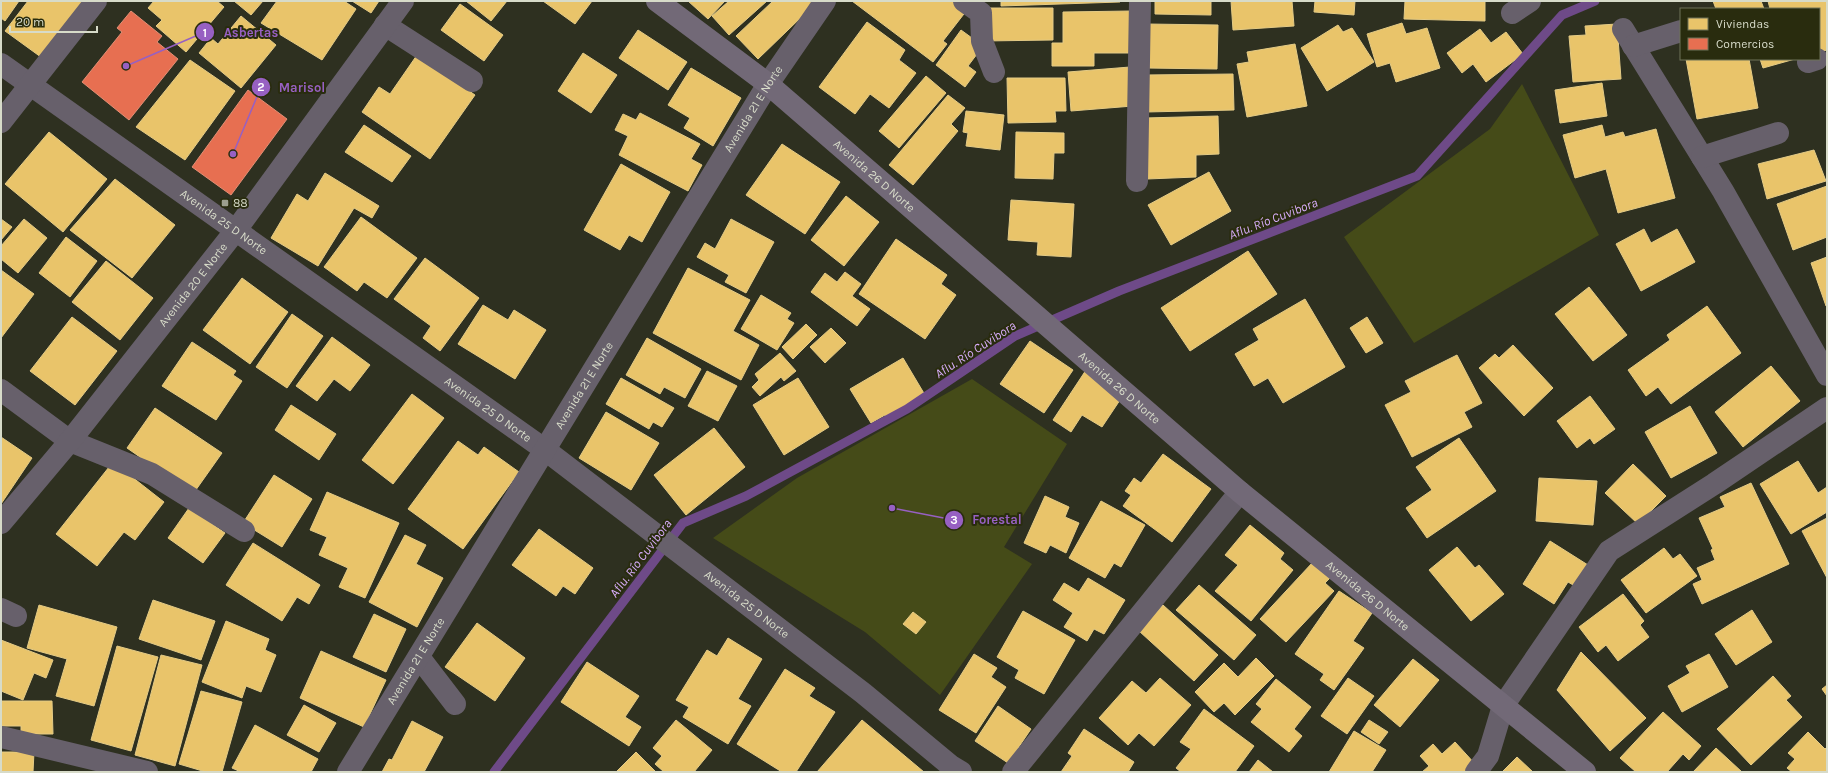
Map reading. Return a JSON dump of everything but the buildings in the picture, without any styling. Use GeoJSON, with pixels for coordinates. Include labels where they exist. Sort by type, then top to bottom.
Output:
{"type":"FeatureCollection","features":[{"type":"Feature","properties":{"kind":"street"},"geometry":{"type":"LineString","coordinates":[[1,122],[96,1]]}},
{"type":"Feature","properties":{"kind":"street","name":"Avenida 20 E Norte"},"geometry":{"type":"LineString","coordinates":[[1,523],[70,441],[236,230],[403,1]]}},
{"type":"Feature","properties":{"kind":"street","name":"Avenida 26 D Norte"},"geometry":{"type":"LineString","coordinates":[[657,1],[768,84],[1240,492],[1585,772]]}},
{"type":"Feature","properties":{"kind":"street","name":"Avenida 21 E Norte"},"geometry":{"type":"LineString","coordinates":[[348,772],[768,84],[825,1]]}},
{"type":"Feature","properties":{"kind":"street"},"geometry":{"type":"LineString","coordinates":[[964,1],[981,13],[982,41],[994,72]]}},
{"type":"Feature","properties":{"kind":"street"},"geometry":{"type":"LineString","coordinates":[[1137,181],[1140,1]]}},
{"type":"Feature","properties":{"kind":"street"},"geometry":{"type":"LineString","coordinates":[[385,25],[472,81]]}},
{"type":"Feature","properties":{"kind":"street"},"geometry":{"type":"LineString","coordinates":[[1680,30],[1628,37],[1723,191],[1827,375]]}},
{"type":"Feature","properties":{"kind":"street","name":"Avenida 25 D Norte"},"geometry":{"type":"LineString","coordinates":[[1,64],[544,450],[863,693],[951,766],[961,772]]}},
{"type":"Feature","properties":{"kind":"street"},"geometry":{"type":"LineString","coordinates":[[1702,157],[1778,133]]}},
{"type":"Feature","properties":{"kind":"street"},"geometry":{"type":"LineString","coordinates":[[1,390],[70,441],[152,474],[244,531]]}},
{"type":"Feature","properties":{"kind":"street"},"geometry":{"type":"LineString","coordinates":[[1476,772],[1488,756],[1503,706],[1609,551],[1714,484],[1827,408]]}},
{"type":"Feature","properties":{"kind":"street"},"geometry":{"type":"LineString","coordinates":[[1013,772],[1240,492]]}},
{"type":"Feature","properties":{"kind":"street"},"geometry":{"type":"LineString","coordinates":[[419,656],[455,704]]}},
{"type":"Feature","properties":{"kind":"street"},"geometry":{"type":"LineString","coordinates":[[1,737],[147,772]]}},
{"type":"Feature","properties":{"kind":"green space"},"geometry":{"type":"Polygon","coordinates":[[[1522,84],[1599,235],[1414,343],[1344,237],[1490,129],[1522,84]]]}},
{"type":"Feature","properties":{"kind":"green space"},"geometry":{"type":"Polygon","coordinates":[[[972,379],[1067,444],[1004,547],[1032,564],[940,695],[865,632],[713,538],[797,478],[972,379]]]}},
{"type":"Feature","properties":{"kind":"waterway","name":"Aflu. Río Cuvibora"},"geometry":{"type":"LineString","coordinates":[[494,772],[683,523],[746,496],[907,409],[1015,336],[1119,291],[1417,176],[1562,15],[1595,1]]}},
{"type":"Feature","properties":{"kind":"place","name":"Asbertas"},"geometry":{"type":"Point","coordinates":[126,66]}},
{"type":"Feature","properties":{"kind":"place","name":"Marisol"},"geometry":{"type":"Point","coordinates":[233,154]}},
{"type":"Feature","properties":{"kind":"place","name":"88"},"geometry":{"type":"Point","coordinates":[225,203]}},
{"type":"Feature","properties":{"kind":"place","name":"Forestal"},"geometry":{"type":"Point","coordinates":[892,508]}}]}
